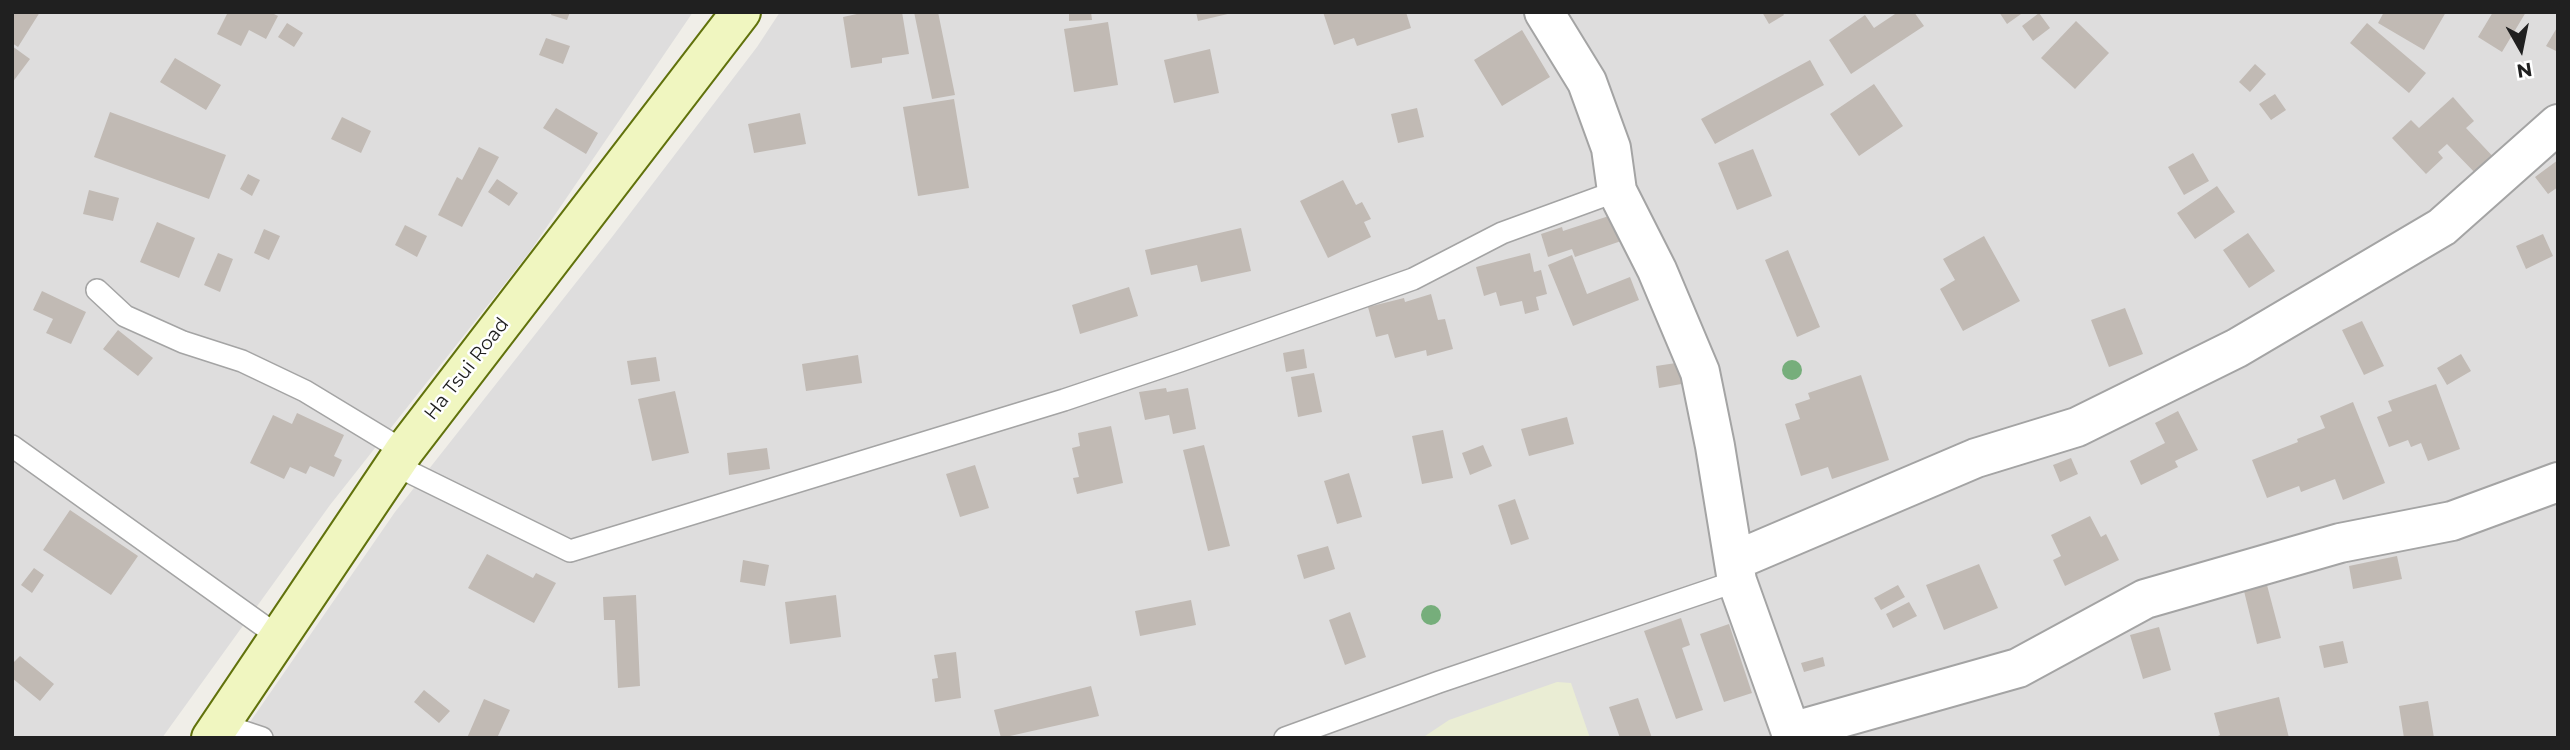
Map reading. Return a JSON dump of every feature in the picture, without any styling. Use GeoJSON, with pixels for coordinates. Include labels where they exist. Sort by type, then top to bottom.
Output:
{"type":"FeatureCollection","features":[{"type":"Feature","properties":{"kind":"street","name":"Ha Tsui Road"},"geometry":{"type":"LineString","coordinates":[[216,731],[399,458],[741,12]]}},
{"type":"Feature","properties":{"kind":"street"},"geometry":{"type":"LineString","coordinates":[[1544,12],[1587,82],[1611,148],[1617,191],[1657,270],[1700,372],[1736,571],[1792,735],[2018,668],[2145,599],[2340,543],[2452,521],[2558,482]]}},
{"type":"Feature","properties":{"kind":"street"},"geometry":{"type":"LineString","coordinates":[[1736,571],[1976,458],[2077,427],[2237,348],[2442,227],[2558,124]]}},
{"type":"Feature","properties":{"kind":"lane"},"geometry":{"type":"LineString","coordinates":[[97,290],[125,316],[183,342],[242,361],[305,391],[399,458],[570,551],[1064,400],[1180,361],[1413,279],[1502,233],[1617,191]]}},
{"type":"Feature","properties":{"kind":"lane"},"geometry":{"type":"LineString","coordinates":[[12,446],[279,637]]}},
{"type":"Feature","properties":{"kind":"lane"},"geometry":{"type":"LineString","coordinates":[[1285,738],[1736,571]]}},
{"type":"Feature","properties":{"kind":"lane"},"geometry":{"type":"LineString","coordinates":[[216,731],[262,738]]}},
{"type":"Feature","properties":{"kind":"shaded area"},"geometry":{"type":"Polygon","coordinates":[[[12,12],[693,12],[529,253],[330,505],[162,738],[12,738],[12,12]]]}},
{"type":"Feature","properties":{"kind":"shaded area"},"geometry":{"type":"Polygon","coordinates":[[[780,12],[2558,12],[2558,738],[239,738],[395,512],[612,237],[757,47],[780,12]]]}},
{"type":"Feature","properties":{"kind":"green space"},"geometry":{"type":"Polygon","coordinates":[[[1557,682],[1571,683],[1590,738],[1422,738],[1449,720],[1557,682]]]}},
{"type":"Feature","properties":{"kind":"building"},"geometry":{"type":"Polygon","coordinates":[[[12,12],[40,12],[18,47],[12,43],[12,12]]]}},
{"type":"Feature","properties":{"kind":"building"},"geometry":{"type":"Polygon","coordinates":[[[228,12],[270,12],[278,16],[266,39],[249,30],[241,46],[217,34],[228,12]]]}},
{"type":"Feature","properties":{"kind":"building"},"geometry":{"type":"Polygon","coordinates":[[[552,12],[570,12],[567,20],[551,15],[552,12]]]}},
{"type":"Feature","properties":{"kind":"building"},"geometry":{"type":"Polygon","coordinates":[[[866,12],[902,12],[909,54],[882,58],[882,63],[851,68],[843,17],[866,12]]]}},
{"type":"Feature","properties":{"kind":"building"},"geometry":{"type":"Polygon","coordinates":[[[914,12],[938,12],[955,95],[932,99],[914,12]]]}},
{"type":"Feature","properties":{"kind":"building"},"geometry":{"type":"Polygon","coordinates":[[[1069,12],[1091,12],[1092,20],[1069,21],[1069,12]]]}},
{"type":"Feature","properties":{"kind":"building"},"geometry":{"type":"Polygon","coordinates":[[[1196,12],[1232,12],[1232,13],[1198,21],[1196,12]]]}},
{"type":"Feature","properties":{"kind":"building"},"geometry":{"type":"Polygon","coordinates":[[[1323,12],[1406,12],[1411,28],[1357,46],[1354,38],[1334,45],[1323,12]]]}},
{"type":"Feature","properties":{"kind":"building"},"geometry":{"type":"Polygon","coordinates":[[[1762,12],[1782,12],[1784,15],[1769,24],[1762,12]]]}},
{"type":"Feature","properties":{"kind":"building"},"geometry":{"type":"Polygon","coordinates":[[[1898,12],[1914,12],[1924,26],[1851,74],[1829,40],[1865,15],[1874,28],[1898,12]]]}},
{"type":"Feature","properties":{"kind":"building"},"geometry":{"type":"Polygon","coordinates":[[[1999,12],[2020,12],[2021,14],[2007,24],[1999,12]]]}},
{"type":"Feature","properties":{"kind":"building"},"geometry":{"type":"Polygon","coordinates":[[[2384,12],[2446,12],[2424,50],[2378,23],[2384,12]]]}},
{"type":"Feature","properties":{"kind":"building"},"geometry":{"type":"Polygon","coordinates":[[[2493,12],[2526,12],[2502,52],[2478,37],[2493,12]]]}},
{"type":"Feature","properties":{"kind":"building"},"geometry":{"type":"Polygon","coordinates":[[[2039,13],[2050,28],[2033,41],[2022,26],[2039,13]]]}},
{"type":"Feature","properties":{"kind":"building"},"geometry":{"type":"Polygon","coordinates":[[[2076,21],[2109,53],[2075,89],[2041,58],[2076,21]]]}},
{"type":"Feature","properties":{"kind":"building"},"geometry":{"type":"Polygon","coordinates":[[[1108,22],[1118,85],[1074,92],[1064,29],[1108,22]]]}},
{"type":"Feature","properties":{"kind":"building"},"geometry":{"type":"Polygon","coordinates":[[[287,23],[303,33],[294,47],[278,37],[287,23]]]}},
{"type":"Feature","properties":{"kind":"building"},"geometry":{"type":"Polygon","coordinates":[[[2367,23],[2426,73],[2409,93],[2350,43],[2367,23]]]}},
{"type":"Feature","properties":{"kind":"building"},"geometry":{"type":"Polygon","coordinates":[[[2558,26],[2558,52],[2546,46],[2558,26]]]}},
{"type":"Feature","properties":{"kind":"building"},"geometry":{"type":"Polygon","coordinates":[[[1522,30],[1550,77],[1502,106],[1474,60],[1522,30]]]}},
{"type":"Feature","properties":{"kind":"building"},"geometry":{"type":"Polygon","coordinates":[[[546,38],[570,46],[563,64],[539,55],[546,38]]]}},
{"type":"Feature","properties":{"kind":"building"},"geometry":{"type":"Polygon","coordinates":[[[12,46],[30,59],[12,83],[12,46]]]}},
{"type":"Feature","properties":{"kind":"building"},"geometry":{"type":"Polygon","coordinates":[[[1210,49],[1219,93],[1174,103],[1164,60],[1210,49]]]}},
{"type":"Feature","properties":{"kind":"building"},"geometry":{"type":"Polygon","coordinates":[[[175,58],[221,85],[206,110],[160,82],[175,58]]]}},
{"type":"Feature","properties":{"kind":"building"},"geometry":{"type":"Polygon","coordinates":[[[1810,60],[1824,85],[1715,144],[1701,119],[1810,60]]]}},
{"type":"Feature","properties":{"kind":"building"},"geometry":{"type":"Polygon","coordinates":[[[2255,64],[2266,74],[2250,92],[2239,82],[2255,64]]]}},
{"type":"Feature","properties":{"kind":"building"},"geometry":{"type":"Polygon","coordinates":[[[1874,84],[1903,126],[1859,156],[1830,114],[1874,84]]]}},
{"type":"Feature","properties":{"kind":"building"},"geometry":{"type":"Polygon","coordinates":[[[2275,94],[2286,110],[2271,120],[2259,104],[2275,94]]]}},
{"type":"Feature","properties":{"kind":"building"},"geometry":{"type":"Polygon","coordinates":[[[2453,97],[2474,121],[2466,128],[2499,163],[2481,179],[2447,144],[2438,152],[2443,158],[2426,174],[2392,138],[2411,120],[2419,128],[2453,97]]]}},
{"type":"Feature","properties":{"kind":"building"},"geometry":{"type":"Polygon","coordinates":[[[954,99],[969,188],[918,196],[903,107],[954,99]]]}},
{"type":"Feature","properties":{"kind":"building"},"geometry":{"type":"Polygon","coordinates":[[[556,108],[598,133],[586,154],[543,128],[556,108]]]}},
{"type":"Feature","properties":{"kind":"building"},"geometry":{"type":"Polygon","coordinates":[[[1417,108],[1424,137],[1398,143],[1391,114],[1417,108]]]}},
{"type":"Feature","properties":{"kind":"building"},"geometry":{"type":"Polygon","coordinates":[[[110,112],[226,155],[209,199],[94,157],[110,112]]]}},
{"type":"Feature","properties":{"kind":"building"},"geometry":{"type":"Polygon","coordinates":[[[800,113],[806,144],[754,153],[748,124],[800,113]]]}},
{"type":"Feature","properties":{"kind":"building"},"geometry":{"type":"Polygon","coordinates":[[[342,117],[371,131],[361,153],[331,139],[342,117]]]}},
{"type":"Feature","properties":{"kind":"building"},"geometry":{"type":"Polygon","coordinates":[[[479,147],[499,157],[462,227],[438,215],[457,177],[462,180],[479,147]]]}},
{"type":"Feature","properties":{"kind":"building"},"geometry":{"type":"Polygon","coordinates":[[[1753,149],[1772,196],[1737,210],[1718,163],[1753,149]]]}},
{"type":"Feature","properties":{"kind":"building"},"geometry":{"type":"Polygon","coordinates":[[[2193,153],[2209,181],[2184,195],[2168,167],[2193,153]]]}},
{"type":"Feature","properties":{"kind":"building"},"geometry":{"type":"Polygon","coordinates":[[[2558,160],[2558,187],[2548,194],[2535,177],[2558,160]]]}},
{"type":"Feature","properties":{"kind":"building"},"geometry":{"type":"Polygon","coordinates":[[[248,174],[260,180],[252,196],[240,189],[248,174]]]}},
{"type":"Feature","properties":{"kind":"building"},"geometry":{"type":"Polygon","coordinates":[[[497,179],[518,193],[509,206],[488,192],[497,179]]]}},
{"type":"Feature","properties":{"kind":"building"},"geometry":{"type":"Polygon","coordinates":[[[1343,180],[1356,205],[1362,202],[1371,219],[1364,222],[1371,237],[1328,258],[1300,201],[1343,180]]]}},
{"type":"Feature","properties":{"kind":"building"},"geometry":{"type":"Polygon","coordinates":[[[2217,186],[2235,212],[2195,239],[2177,213],[2217,186]]]}},
{"type":"Feature","properties":{"kind":"building"},"geometry":{"type":"Polygon","coordinates":[[[89,190],[119,198],[113,221],[83,214],[89,190]]]}},
{"type":"Feature","properties":{"kind":"building"},"geometry":{"type":"Polygon","coordinates":[[[1615,214],[1624,240],[1575,257],[1572,249],[1548,257],[1541,234],[1562,227],[1563,231],[1615,214]]]}},
{"type":"Feature","properties":{"kind":"building"},"geometry":{"type":"Polygon","coordinates":[[[157,222],[195,238],[179,278],[140,262],[157,222]]]}},
{"type":"Feature","properties":{"kind":"building"},"geometry":{"type":"Polygon","coordinates":[[[405,225],[427,236],[417,257],[395,245],[405,225]]]}},
{"type":"Feature","properties":{"kind":"building"},"geometry":{"type":"Polygon","coordinates":[[[1241,228],[1251,271],[1201,282],[1197,265],[1151,275],[1145,250],[1241,228]]]}},
{"type":"Feature","properties":{"kind":"building"},"geometry":{"type":"Polygon","coordinates":[[[264,229],[280,236],[269,260],[254,253],[264,229]]]}},
{"type":"Feature","properties":{"kind":"building"},"geometry":{"type":"Polygon","coordinates":[[[2248,233],[2275,271],[2249,288],[2223,250],[2248,233]]]}},
{"type":"Feature","properties":{"kind":"building"},"geometry":{"type":"Polygon","coordinates":[[[2543,234],[2553,256],[2526,269],[2516,246],[2543,234]]]}},
{"type":"Feature","properties":{"kind":"building"},"geometry":{"type":"Polygon","coordinates":[[[1984,236],[2020,301],[1963,331],[1940,289],[1955,280],[1943,259],[1984,236]]]}},
{"type":"Feature","properties":{"kind":"building"},"geometry":{"type":"Polygon","coordinates":[[[1788,250],[1820,327],[1797,337],[1765,260],[1788,250]]]}},
{"type":"Feature","properties":{"kind":"building"},"geometry":{"type":"Polygon","coordinates":[[[218,253],[233,259],[220,292],[204,285],[218,253]]]}},
{"type":"Feature","properties":{"kind":"building"},"geometry":{"type":"Polygon","coordinates":[[[1530,253],[1534,272],[1541,270],[1547,294],[1536,297],[1539,310],[1525,314],[1522,301],[1500,306],[1496,292],[1484,296],[1476,267],[1530,253]]]}},
{"type":"Feature","properties":{"kind":"building"},"geometry":{"type":"Polygon","coordinates":[[[1572,255],[1587,294],[1630,277],[1639,300],[1573,326],[1548,265],[1572,255]]]}},
{"type":"Feature","properties":{"kind":"building"},"geometry":{"type":"Polygon","coordinates":[[[1129,287],[1138,316],[1080,334],[1072,305],[1129,287]]]}},
{"type":"Feature","properties":{"kind":"building"},"geometry":{"type":"Polygon","coordinates":[[[42,291],[86,312],[71,344],[46,333],[53,319],[33,310],[42,291]]]}},
{"type":"Feature","properties":{"kind":"building"},"geometry":{"type":"Polygon","coordinates":[[[1431,294],[1438,320],[1445,319],[1453,349],[1427,356],[1426,350],[1395,358],[1388,334],[1376,337],[1368,307],[1404,298],[1405,302],[1431,294]]]}},
{"type":"Feature","properties":{"kind":"building"},"geometry":{"type":"Polygon","coordinates":[[[2125,308],[2143,354],[2109,367],[2091,320],[2125,308]]]}},
{"type":"Feature","properties":{"kind":"building"},"geometry":{"type":"Polygon","coordinates":[[[2362,321],[2384,366],[2364,375],[2342,330],[2362,321]]]}},
{"type":"Feature","properties":{"kind":"building"},"geometry":{"type":"Polygon","coordinates":[[[118,330],[153,358],[138,376],[103,349],[118,330]]]}},
{"type":"Feature","properties":{"kind":"building"},"geometry":{"type":"Polygon","coordinates":[[[1304,349],[1307,368],[1286,372],[1283,353],[1304,349]]]}},
{"type":"Feature","properties":{"kind":"building"},"geometry":{"type":"Polygon","coordinates":[[[2461,354],[2471,371],[2447,385],[2437,368],[2461,354]]]}},
{"type":"Feature","properties":{"kind":"building"},"geometry":{"type":"Polygon","coordinates":[[[858,355],[862,383],[806,391],[802,364],[858,355]]]}},
{"type":"Feature","properties":{"kind":"building"},"geometry":{"type":"Polygon","coordinates":[[[656,357],[660,381],[631,385],[627,361],[656,357]]]}},
{"type":"Feature","properties":{"kind":"building"},"geometry":{"type":"Polygon","coordinates":[[[1683,362],[1687,383],[1659,388],[1656,366],[1683,362]]]}},
{"type":"Feature","properties":{"kind":"building"},"geometry":{"type":"Polygon","coordinates":[[[1314,373],[1322,412],[1298,417],[1291,377],[1314,373]]]}},
{"type":"Feature","properties":{"kind":"building"},"geometry":{"type":"Polygon","coordinates":[[[1861,375],[1889,460],[1832,479],[1828,467],[1801,476],[1785,424],[1800,419],[1795,404],[1810,399],[1808,393],[1861,375]]]}},
{"type":"Feature","properties":{"kind":"building"},"geometry":{"type":"Polygon","coordinates":[[[2436,384],[2460,449],[2428,461],[2421,443],[2411,447],[2408,440],[2389,447],[2377,417],[2392,411],[2388,401],[2436,384]]]}},
{"type":"Feature","properties":{"kind":"building"},"geometry":{"type":"Polygon","coordinates":[[[1166,388],[1167,392],[1188,388],[1196,429],[1173,434],[1169,415],[1145,420],[1139,392],[1166,388]]]}},
{"type":"Feature","properties":{"kind":"building"},"geometry":{"type":"Polygon","coordinates":[[[675,391],[689,453],[652,461],[638,399],[675,391]]]}},
{"type":"Feature","properties":{"kind":"building"},"geometry":{"type":"Polygon","coordinates":[[[2353,402],[2385,483],[2343,500],[2335,479],[2301,492],[2299,486],[2267,498],[2252,460],[2325,428],[2320,416],[2353,402]]]}},
{"type":"Feature","properties":{"kind":"building"},"geometry":{"type":"Polygon","coordinates":[[[2178,411],[2198,450],[2175,461],[2178,467],[2141,485],[2130,461],[2165,443],[2155,423],[2178,411]]]}},
{"type":"Feature","properties":{"kind":"building"},"geometry":{"type":"Polygon","coordinates":[[[297,413],[344,435],[334,456],[342,460],[334,477],[310,466],[306,474],[290,467],[284,479],[250,463],[273,415],[292,424],[297,413]]]}},
{"type":"Feature","properties":{"kind":"building"},"geometry":{"type":"Polygon","coordinates":[[[1567,417],[1574,444],[1529,456],[1521,429],[1567,417]]]}},
{"type":"Feature","properties":{"kind":"building"},"geometry":{"type":"Polygon","coordinates":[[[1111,426],[1123,483],[1077,494],[1073,478],[1079,477],[1072,448],[1080,446],[1078,433],[1111,426]]]}},
{"type":"Feature","properties":{"kind":"building"},"geometry":{"type":"Polygon","coordinates":[[[1443,430],[1453,478],[1422,484],[1412,436],[1443,430]]]}},
{"type":"Feature","properties":{"kind":"building"},"geometry":{"type":"Polygon","coordinates":[[[1204,445],[1230,546],[1208,551],[1183,450],[1204,445]]]}},
{"type":"Feature","properties":{"kind":"building"},"geometry":{"type":"Polygon","coordinates":[[[1483,445],[1492,466],[1470,475],[1462,453],[1483,445]]]}},
{"type":"Feature","properties":{"kind":"building"},"geometry":{"type":"Polygon","coordinates":[[[767,448],[770,469],[729,475],[727,453],[767,448]]]}},
{"type":"Feature","properties":{"kind":"building"},"geometry":{"type":"Polygon","coordinates":[[[2071,458],[2078,474],[2060,482],[2053,465],[2071,458]]]}},
{"type":"Feature","properties":{"kind":"building"},"geometry":{"type":"Polygon","coordinates":[[[975,465],[989,508],[960,517],[946,474],[975,465]]]}},
{"type":"Feature","properties":{"kind":"building"},"geometry":{"type":"Polygon","coordinates":[[[1349,473],[1362,517],[1337,524],[1324,481],[1349,473]]]}},
{"type":"Feature","properties":{"kind":"building"},"geometry":{"type":"Polygon","coordinates":[[[1515,499],[1529,539],[1511,545],[1498,505],[1515,499]]]}},
{"type":"Feature","properties":{"kind":"building"},"geometry":{"type":"Polygon","coordinates":[[[70,510],[138,556],[111,595],[43,550],[70,510]]]}},
{"type":"Feature","properties":{"kind":"building"},"geometry":{"type":"Polygon","coordinates":[[[2090,516],[2101,537],[2106,534],[2119,560],[2065,586],[2053,560],[2061,556],[2051,535],[2090,516]]]}},
{"type":"Feature","properties":{"kind":"building"},"geometry":{"type":"Polygon","coordinates":[[[1328,546],[1335,569],[1304,579],[1297,555],[1328,546]]]}},
{"type":"Feature","properties":{"kind":"building"},"geometry":{"type":"Polygon","coordinates":[[[487,554],[533,578],[536,573],[556,583],[534,623],[468,588],[487,554]]]}},
{"type":"Feature","properties":{"kind":"building"},"geometry":{"type":"Polygon","coordinates":[[[2397,556],[2402,579],[2353,589],[2349,566],[2397,556]]]}},
{"type":"Feature","properties":{"kind":"building"},"geometry":{"type":"Polygon","coordinates":[[[743,560],[769,565],[765,586],[740,582],[743,560]]]}},
{"type":"Feature","properties":{"kind":"building"},"geometry":{"type":"Polygon","coordinates":[[[1979,564],[1998,608],[1944,630],[1926,585],[1979,564]]]}},
{"type":"Feature","properties":{"kind":"building"},"geometry":{"type":"Polygon","coordinates":[[[34,568],[44,575],[32,593],[21,585],[34,568]]]}},
{"type":"Feature","properties":{"kind":"building"},"geometry":{"type":"Polygon","coordinates":[[[1898,585],[1905,597],[1881,610],[1874,598],[1898,585]]]}},
{"type":"Feature","properties":{"kind":"building"},"geometry":{"type":"Polygon","coordinates":[[[2267,585],[2281,638],[2257,644],[2244,591],[2267,585]]]}},
{"type":"Feature","properties":{"kind":"building"},"geometry":{"type":"Polygon","coordinates":[[[636,595],[640,686],[618,688],[615,620],[604,620],[603,597],[636,595]]]}},
{"type":"Feature","properties":{"kind":"building"},"geometry":{"type":"Polygon","coordinates":[[[836,595],[841,637],[790,644],[785,602],[836,595]]]}},
{"type":"Feature","properties":{"kind":"building"},"geometry":{"type":"Polygon","coordinates":[[[1191,600],[1196,625],[1140,636],[1135,611],[1191,600]]]}},
{"type":"Feature","properties":{"kind":"building"},"geometry":{"type":"Polygon","coordinates":[[[1909,602],[1917,616],[1893,628],[1886,614],[1909,602]]]}},
{"type":"Feature","properties":{"kind":"building"},"geometry":{"type":"Polygon","coordinates":[[[1350,612],[1366,657],[1345,665],[1329,620],[1350,612]]]}},
{"type":"Feature","properties":{"kind":"building"},"geometry":{"type":"Polygon","coordinates":[[[1681,618],[1690,645],[1682,648],[1703,710],[1676,719],[1644,631],[1681,618]]]}},
{"type":"Feature","properties":{"kind":"building"},"geometry":{"type":"Polygon","coordinates":[[[1729,624],[1752,693],[1724,702],[1700,634],[1729,624]]]}},
{"type":"Feature","properties":{"kind":"building"},"geometry":{"type":"Polygon","coordinates":[[[2159,627],[2171,670],[2143,679],[2130,635],[2159,627]]]}},
{"type":"Feature","properties":{"kind":"building"},"geometry":{"type":"Polygon","coordinates":[[[2343,641],[2348,663],[2324,668],[2319,646],[2343,641]]]}},
{"type":"Feature","properties":{"kind":"building"},"geometry":{"type":"Polygon","coordinates":[[[956,652],[961,698],[935,702],[932,679],[938,678],[934,655],[956,652]]]}},
{"type":"Feature","properties":{"kind":"building"},"geometry":{"type":"Polygon","coordinates":[[[20,656],[54,684],[40,701],[12,678],[12,664],[20,656]]]}},
{"type":"Feature","properties":{"kind":"building"},"geometry":{"type":"Polygon","coordinates":[[[1823,657],[1825,666],[1804,672],[1801,663],[1823,657]]]}},
{"type":"Feature","properties":{"kind":"building"},"geometry":{"type":"Polygon","coordinates":[[[1091,686],[1099,716],[1001,738],[994,710],[1091,686]]]}},
{"type":"Feature","properties":{"kind":"building"},"geometry":{"type":"Polygon","coordinates":[[[424,690],[450,711],[439,723],[414,702],[424,690]]]}},
{"type":"Feature","properties":{"kind":"building"},"geometry":{"type":"Polygon","coordinates":[[[2279,697],[2289,738],[2213,738],[2220,735],[2214,713],[2279,697]]]}},
{"type":"Feature","properties":{"kind":"building"},"geometry":{"type":"Polygon","coordinates":[[[1638,698],[1652,738],[1620,738],[1609,707],[1638,698]]]}},
{"type":"Feature","properties":{"kind":"building"},"geometry":{"type":"Polygon","coordinates":[[[484,699],[510,710],[497,738],[467,738],[484,699]]]}},
{"type":"Feature","properties":{"kind":"building"},"geometry":{"type":"Polygon","coordinates":[[[2428,701],[2434,738],[2404,738],[2399,706],[2428,701]]]}}]}
